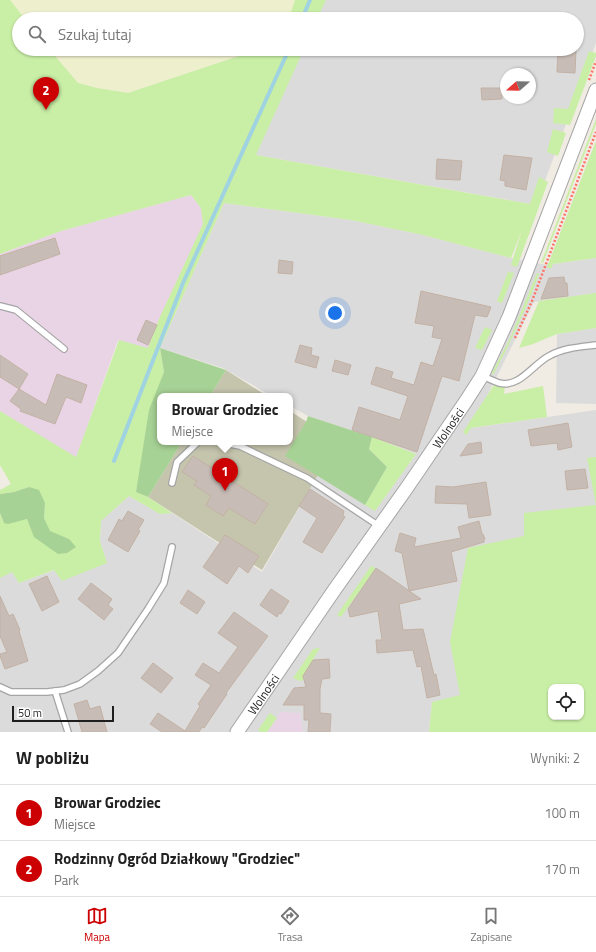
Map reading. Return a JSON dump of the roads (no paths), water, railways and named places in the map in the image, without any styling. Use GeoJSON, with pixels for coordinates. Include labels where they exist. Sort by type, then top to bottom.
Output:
{"type":"FeatureCollection","features":[{"type":"Feature","properties":{"kind":"street","name":"Wolności"},"geometry":{"type":"LineString","coordinates":[[237,732],[466,402],[482,376],[509,317],[592,86]]}},
{"type":"Feature","properties":{"kind":"lane"},"geometry":{"type":"LineString","coordinates":[[0,306],[16,310],[64,348]]}},
{"type":"Feature","properties":{"kind":"lane"},"geometry":{"type":"LineString","coordinates":[[482,376],[500,383],[511,383],[521,378],[548,356],[566,349],[596,345]]}},
{"type":"Feature","properties":{"kind":"lane"},"geometry":{"type":"LineString","coordinates":[[172,483],[177,462],[195,445]]}},
{"type":"Feature","properties":{"kind":"lane"},"geometry":{"type":"LineString","coordinates":[[235,445],[307,478],[379,526]]}},
{"type":"Feature","properties":{"kind":"lane"},"geometry":{"type":"LineString","coordinates":[[0,687],[11,692],[64,690],[80,684],[98,671],[118,653],[148,610],[164,583],[172,547]]}},
{"type":"Feature","properties":{"kind":"lane"},"geometry":{"type":"LineString","coordinates":[[55,691],[68,732]]}},
{"type":"Feature","properties":{"kind":"waterway"},"geometry":{"type":"LineString","coordinates":[[305,12],[310,0]]}},
{"type":"Feature","properties":{"kind":"waterway"},"geometry":{"type":"LineString","coordinates":[[114,461],[183,283],[286,56]]}},
{"type":"Feature","properties":{"kind":"place","name":"Rodzinny Ogród Działkowy \"Grodziec\""},"geometry":{"type":"Point","coordinates":[46,110]}},
{"type":"Feature","properties":{"kind":"place","name":"Browar Grodziec"},"geometry":{"type":"Point","coordinates":[225,491]}}]}
